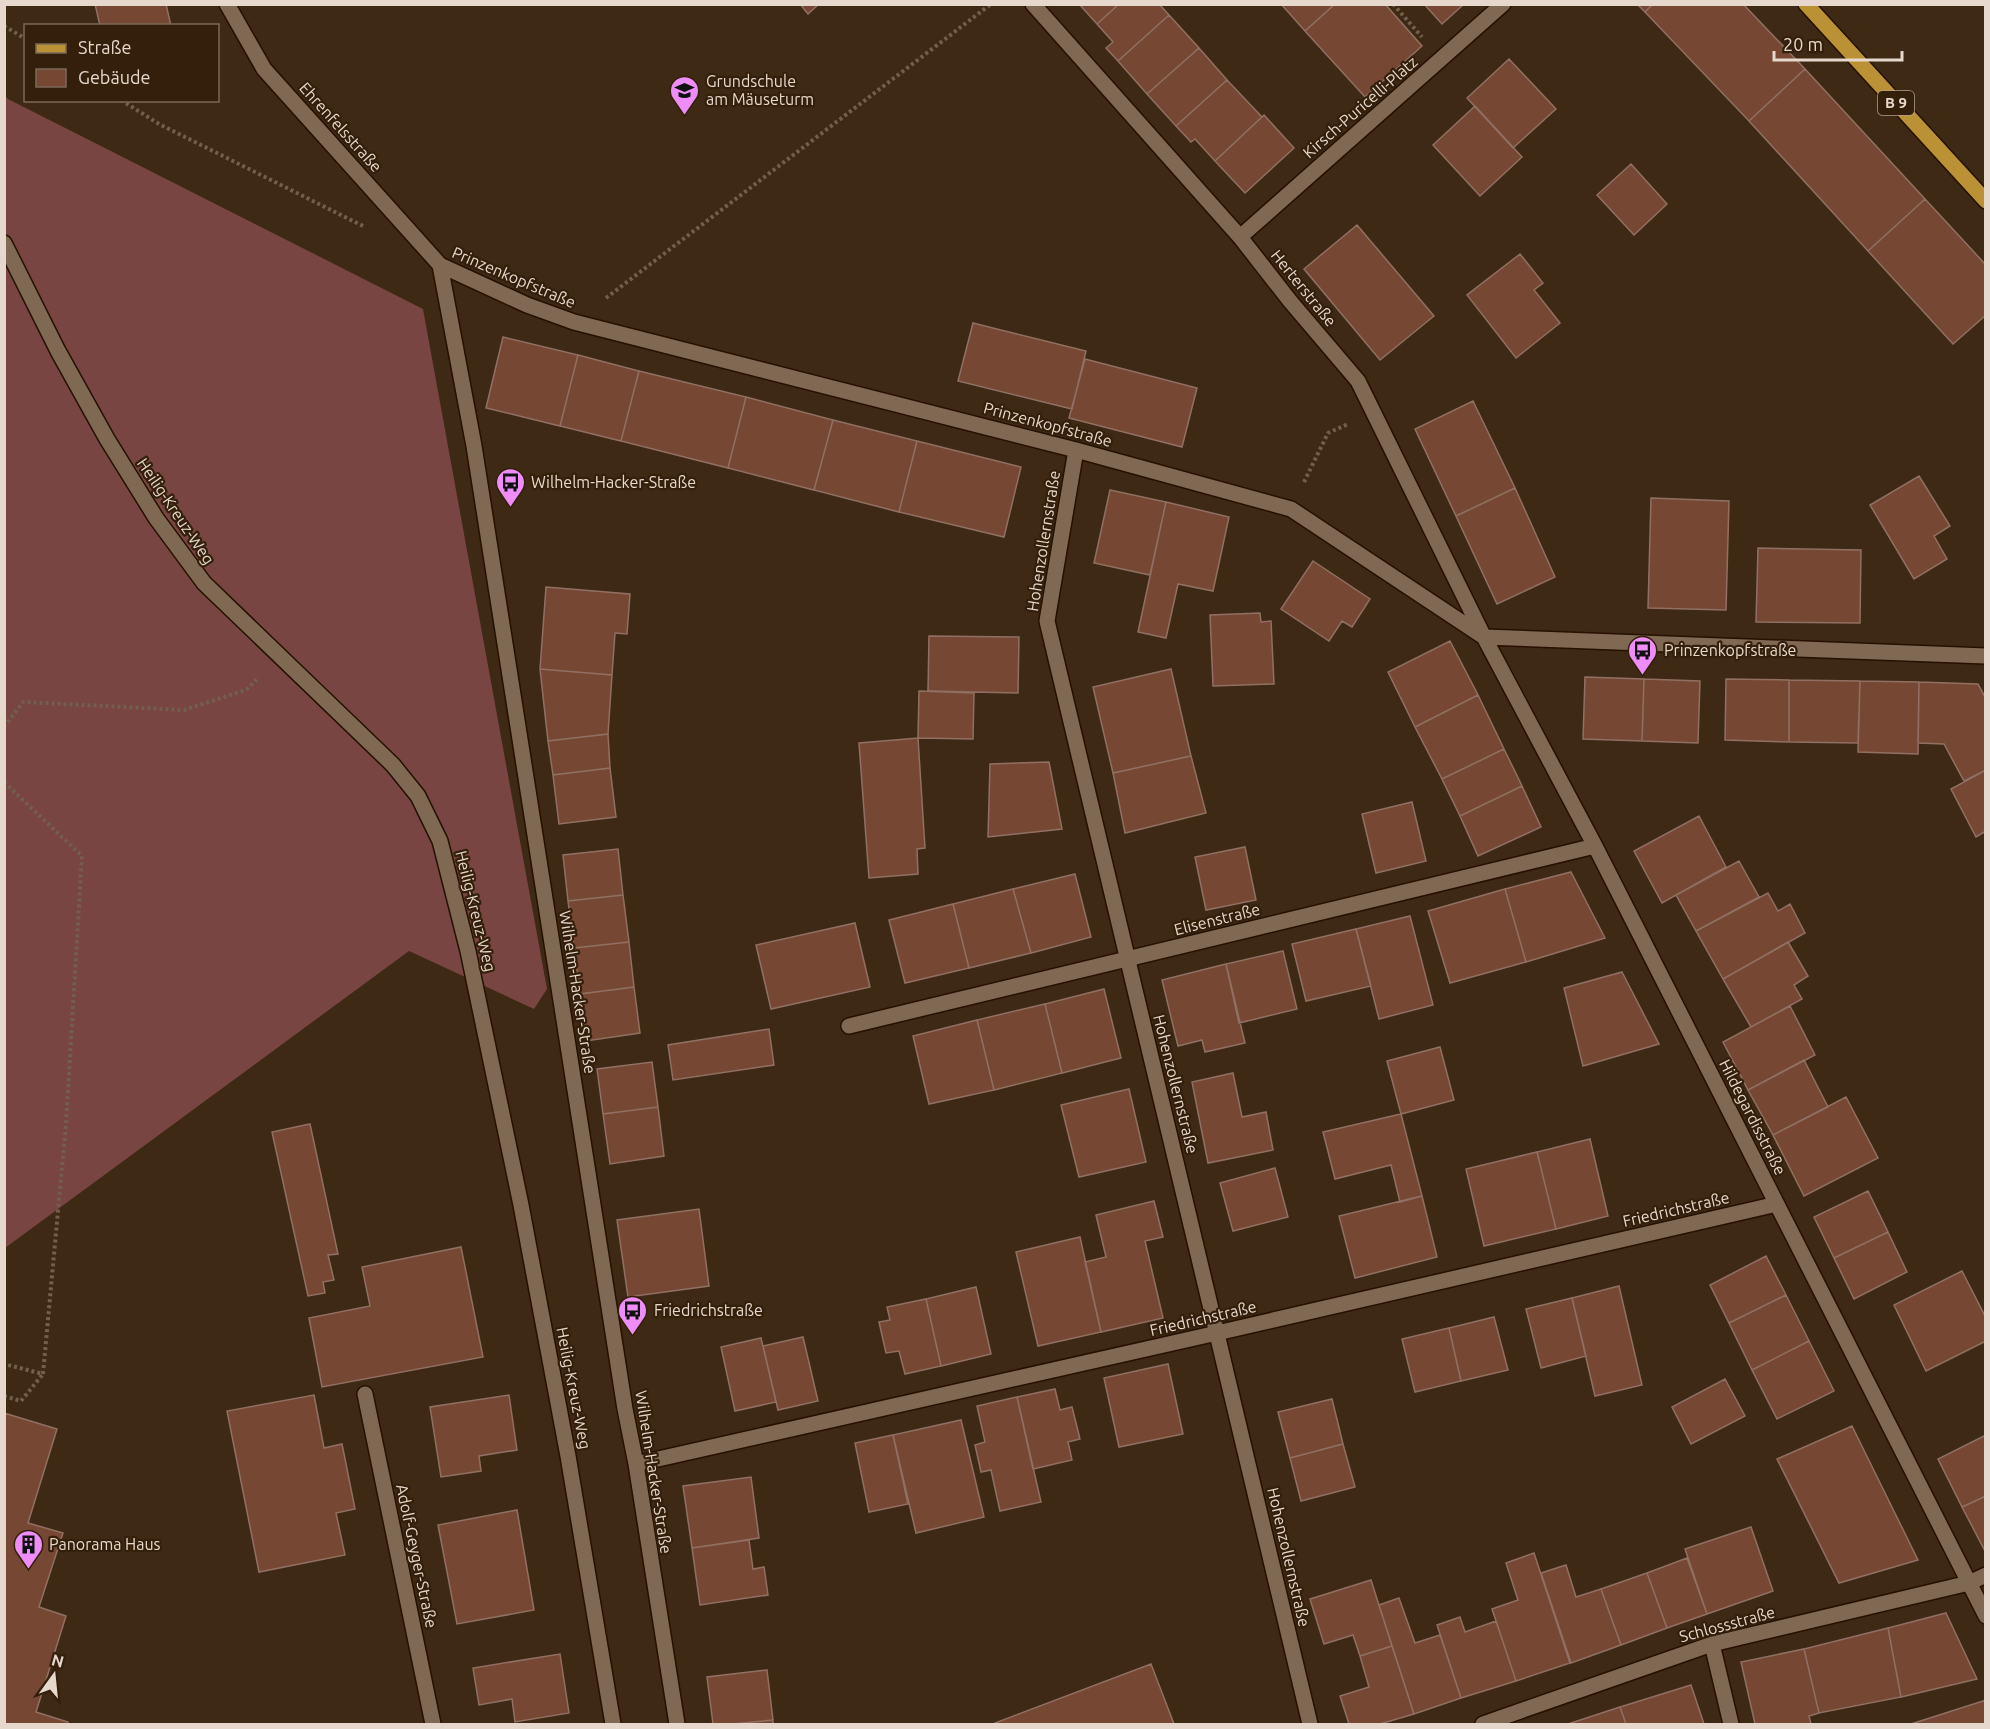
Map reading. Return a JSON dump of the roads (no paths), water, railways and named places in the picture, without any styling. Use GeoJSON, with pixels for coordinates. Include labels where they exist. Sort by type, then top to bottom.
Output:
{"type":"FeatureCollection","features":[{"type":"Feature","properties":{"kind":"main road","name":"B 9"},"geometry":{"type":"LineString","coordinates":[[1806,4],[1986,201]]}},
{"type":"Feature","properties":{"kind":"street","name":"Ehrenfelsstraße"},"geometry":{"type":"LineString","coordinates":[[227,4],[264,69],[440,265]]}},
{"type":"Feature","properties":{"kind":"street","name":"Herterstraße"},"geometry":{"type":"LineString","coordinates":[[1033,4],[1240,237],[1290,301],[1358,381],[1484,637]]}},
{"type":"Feature","properties":{"kind":"street","name":"Kirsch-Puricelli-Platz"},"geometry":{"type":"LineString","coordinates":[[1240,237],[1503,4]]}},
{"type":"Feature","properties":{"kind":"street","name":"Heilig-Kreuz-Weg"},"geometry":{"type":"LineString","coordinates":[[4,243],[58,351],[107,439],[156,518],[204,583],[393,765],[418,796],[440,841],[468,951],[523,1217],[568,1456],[613,1725]]}},
{"type":"Feature","properties":{"kind":"street","name":"Prinzenkopfstraße"},"geometry":{"type":"LineString","coordinates":[[440,265],[527,305],[574,322],[1076,450],[1291,509],[1484,637]]}},
{"type":"Feature","properties":{"kind":"street","name":"Wilhelm-Hacker-Straße"},"geometry":{"type":"LineString","coordinates":[[440,265],[474,446],[621,1386],[636,1464],[677,1725]]}},
{"type":"Feature","properties":{"kind":"street","name":"Hohenzollernstraße"},"geometry":{"type":"LineString","coordinates":[[1076,450],[1047,621],[1310,1725]]}},
{"type":"Feature","properties":{"kind":"street"},"geometry":{"type":"LineString","coordinates":[[1484,637],[1986,656]]}},
{"type":"Feature","properties":{"kind":"street","name":"Hildegardisstraße"},"geometry":{"type":"LineString","coordinates":[[1484,637],[1595,846],[1986,1616]]}},
{"type":"Feature","properties":{"kind":"street","name":"Elisenstraße"},"geometry":{"type":"LineString","coordinates":[[849,1026],[1595,846]]}},
{"type":"Feature","properties":{"kind":"street","name":"Friedrichstraße"},"geometry":{"type":"LineString","coordinates":[[636,1464],[1777,1204]]}},
{"type":"Feature","properties":{"kind":"street","name":"Adolf-Geyger-Straße"},"geometry":{"type":"LineString","coordinates":[[365,1394],[433,1725]]}},
{"type":"Feature","properties":{"kind":"street","name":"Schlossstraße"},"geometry":{"type":"LineString","coordinates":[[1483,1725],[1712,1644],[1969,1583],[1986,1575]]}},
{"type":"Feature","properties":{"kind":"street"},"geometry":{"type":"LineString","coordinates":[[1712,1644],[1731,1725]]}},
{"type":"Feature","properties":{"kind":"place","name":"Grundschule am Mäuseturm"},"geometry":{"type":"Point","coordinates":[685,116]}},
{"type":"Feature","properties":{"kind":"place","name":"Wilhelm-Hacker-Straße"},"geometry":{"type":"Point","coordinates":[510,508]}},
{"type":"Feature","properties":{"kind":"place","name":"Prinzenkopfstraße"},"geometry":{"type":"Point","coordinates":[1643,676]}},
{"type":"Feature","properties":{"kind":"place","name":"Friedrichstraße"},"geometry":{"type":"Point","coordinates":[633,1336]}},
{"type":"Feature","properties":{"kind":"place","name":"Panorama Haus"},"geometry":{"type":"Point","coordinates":[28,1570]}}]}
